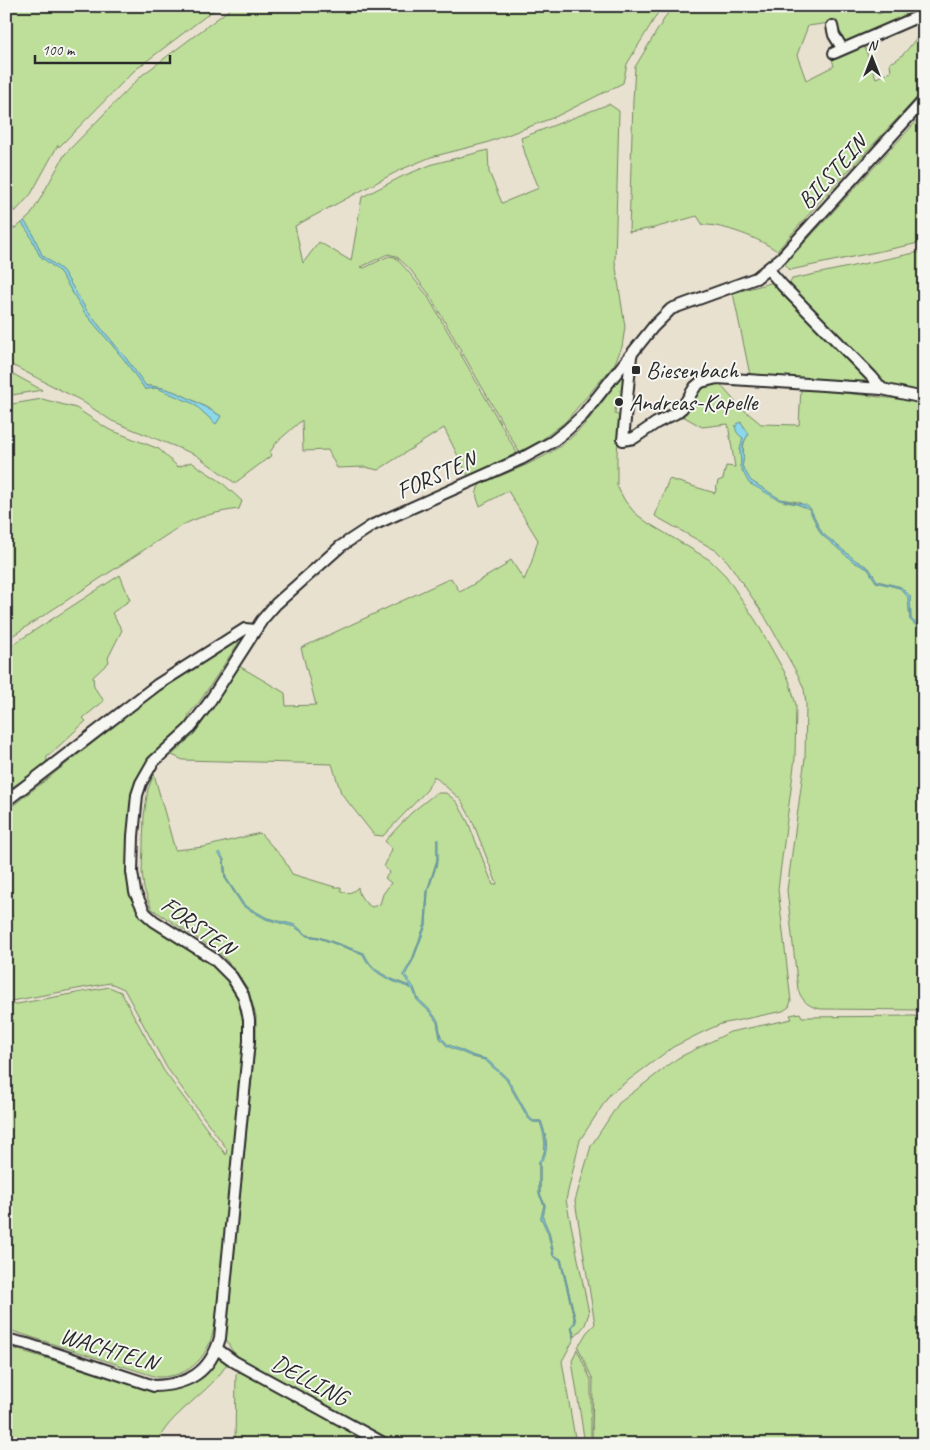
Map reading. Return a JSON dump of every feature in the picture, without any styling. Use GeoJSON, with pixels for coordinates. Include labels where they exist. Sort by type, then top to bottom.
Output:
{"type":"FeatureCollection","features":[{"type":"Feature","properties":{"kind":"street"},"geometry":{"type":"LineString","coordinates":[[832,26],[838,51],[924,14]]}},
{"type":"Feature","properties":{"kind":"street","name":"BILSTEIN"},"geometry":{"type":"LineString","coordinates":[[768,270],[924,100]]}},
{"type":"Feature","properties":{"kind":"street"},"geometry":{"type":"LineString","coordinates":[[882,389],[768,270],[738,286],[671,309],[653,327],[631,356],[623,440],[634,438],[656,423],[676,413],[682,408],[695,387],[708,380],[717,378],[882,389],[924,398]]}},
{"type":"Feature","properties":{"kind":"street","name":"FORSTEN"},"geometry":{"type":"LineString","coordinates":[[217,1349],[222,1328],[249,1020],[242,995],[224,967],[194,945],[165,929],[145,913],[138,902],[132,872],[137,795],[153,762],[193,724],[208,704],[255,630],[276,604],[341,546],[373,525],[522,459],[552,442],[583,415],[631,356]]}},
{"type":"Feature","properties":{"kind":"street"},"geometry":{"type":"LineString","coordinates":[[6,801],[157,685],[245,629],[255,630]]}},
{"type":"Feature","properties":{"kind":"street","name":"WACHTELN"},"geometry":{"type":"LineString","coordinates":[[6,1339],[27,1344],[154,1386],[171,1385],[196,1375],[206,1366],[217,1349]]}},
{"type":"Feature","properties":{"kind":"street","name":"DELLING"},"geometry":{"type":"LineString","coordinates":[[217,1349],[235,1362],[385,1444]]}},
{"type":"Feature","properties":{"kind":"green space"},"geometry":{"type":"Polygon","coordinates":[[[6,6],[219,6],[135,70],[59,147],[58,145],[31,194],[15,212],[6,196],[6,6]]]}},
{"type":"Feature","properties":{"kind":"green space"},"geometry":{"type":"Polygon","coordinates":[[[234,6],[662,6],[627,64],[623,83],[555,117],[486,143],[431,157],[400,170],[295,226],[303,263],[319,242],[351,261],[362,197],[403,176],[433,164],[488,150],[489,172],[502,203],[539,188],[526,157],[521,138],[609,104],[619,111],[615,261],[625,327],[622,347],[614,365],[565,422],[540,441],[519,452],[429,294],[409,268],[396,256],[388,254],[361,267],[364,268],[389,256],[395,257],[407,270],[427,295],[517,453],[468,476],[444,428],[378,470],[365,467],[337,468],[328,450],[303,451],[302,420],[277,442],[270,452],[272,455],[235,483],[196,455],[112,421],[80,400],[6,362],[6,231],[22,223],[40,256],[60,272],[85,313],[123,358],[145,389],[157,388],[195,404],[216,424],[221,416],[194,401],[175,392],[165,389],[146,386],[87,311],[63,271],[42,255],[32,232],[24,221],[30,216],[65,154],[141,76],[234,6]]]}},
{"type":"Feature","properties":{"kind":"green space"},"geometry":{"type":"Polygon","coordinates":[[[672,6],[876,6],[878,14],[890,9],[887,6],[924,6],[924,11],[847,43],[843,41],[830,23],[808,26],[797,55],[806,80],[834,66],[832,59],[841,53],[863,43],[876,78],[891,72],[890,63],[905,53],[924,29],[924,90],[823,198],[777,251],[741,233],[711,225],[703,225],[697,216],[654,228],[629,232],[635,67],[672,6]]]}},
{"type":"Feature","properties":{"kind":"green space"},"geometry":{"type":"Polygon","coordinates":[[[924,113],[924,242],[790,270],[785,264],[924,113]]]}},
{"type":"Feature","properties":{"kind":"green space"},"geometry":{"type":"Polygon","coordinates":[[[924,251],[924,394],[895,389],[883,383],[788,287],[792,279],[924,251]]]}},
{"type":"Feature","properties":{"kind":"green space"},"geometry":{"type":"Polygon","coordinates":[[[774,282],[869,380],[870,385],[750,375],[733,293],[774,282]]]}},
{"type":"Feature","properties":{"kind":"green space"},"geometry":{"type":"Polygon","coordinates":[[[6,370],[42,390],[6,396],[6,370]]]}},
{"type":"Feature","properties":{"kind":"green space"},"geometry":{"type":"Polygon","coordinates":[[[625,371],[624,397],[621,397],[620,401],[616,401],[615,414],[620,416],[617,486],[625,501],[635,513],[648,523],[710,560],[726,576],[756,621],[789,680],[796,705],[795,758],[778,889],[791,1001],[789,1007],[783,1011],[721,1024],[673,1047],[610,1094],[580,1140],[566,1200],[589,1313],[585,1325],[575,1337],[572,1327],[576,1322],[561,1259],[554,1255],[549,1232],[543,1218],[545,1205],[540,1194],[540,1161],[545,1153],[546,1142],[541,1121],[533,1121],[529,1117],[507,1078],[486,1059],[474,1056],[447,1044],[441,1037],[438,1021],[418,999],[414,988],[405,975],[413,960],[426,925],[428,891],[438,860],[437,840],[437,860],[427,891],[425,924],[412,960],[404,975],[412,987],[378,971],[372,966],[364,953],[319,937],[307,935],[295,925],[267,918],[244,905],[226,878],[223,860],[225,878],[243,906],[266,919],[295,927],[307,936],[319,938],[363,954],[372,967],[378,972],[391,980],[413,989],[417,1000],[437,1022],[440,1038],[447,1046],[473,1057],[485,1060],[506,1079],[528,1118],[533,1122],[540,1122],[542,1126],[545,1148],[539,1161],[539,1194],[544,1205],[541,1218],[548,1233],[553,1256],[560,1259],[575,1322],[571,1327],[574,1339],[562,1361],[576,1444],[399,1444],[238,1357],[226,1339],[256,1035],[256,1016],[248,989],[220,953],[152,909],[144,889],[142,872],[144,816],[148,789],[154,774],[175,850],[204,847],[260,833],[283,858],[292,874],[335,887],[341,887],[341,891],[346,892],[352,892],[358,887],[362,899],[372,907],[380,904],[383,894],[391,883],[385,878],[390,872],[384,867],[392,849],[385,841],[411,813],[436,793],[446,793],[457,802],[468,822],[493,885],[497,884],[472,820],[461,800],[434,776],[427,790],[383,836],[374,835],[341,793],[332,764],[183,760],[172,755],[194,734],[239,666],[285,693],[286,706],[316,705],[301,648],[451,578],[460,592],[506,565],[511,560],[524,580],[538,540],[508,491],[480,506],[477,495],[478,487],[480,484],[542,457],[565,443],[589,420],[625,371]]]}},
{"type":"Feature","properties":{"kind":"green space"},"geometry":{"type":"Polygon","coordinates":[[[719,383],[738,405],[761,424],[799,425],[801,388],[924,402],[924,630],[911,620],[910,596],[901,587],[877,581],[869,568],[855,560],[822,533],[810,508],[798,502],[780,499],[809,509],[821,534],[854,562],[868,569],[876,582],[900,588],[908,597],[910,620],[924,632],[924,1010],[821,1009],[807,1003],[798,990],[787,890],[805,758],[806,704],[804,689],[764,615],[728,562],[717,551],[655,516],[669,479],[715,493],[718,481],[723,479],[726,466],[735,467],[728,424],[702,427],[681,415],[692,397],[700,389],[719,383]],[[741,422],[736,425],[738,432],[743,438],[740,450],[740,466],[749,483],[779,499],[751,481],[742,466],[743,446],[749,434],[741,422]]]}},
{"type":"Feature","properties":{"kind":"green space"},"geometry":{"type":"Polygon","coordinates":[[[42,399],[76,408],[108,429],[159,449],[178,467],[191,462],[220,481],[242,501],[239,509],[208,515],[179,527],[6,640],[6,405],[42,399]]]}},
{"type":"Feature","properties":{"kind":"green space"},"geometry":{"type":"Polygon","coordinates":[[[120,575],[130,600],[112,613],[122,630],[108,658],[109,662],[93,677],[94,687],[104,701],[83,718],[86,721],[47,757],[46,765],[6,791],[6,649],[120,575]]]}},
{"type":"Feature","properties":{"kind":"green space"},"geometry":{"type":"Polygon","coordinates":[[[238,641],[200,701],[189,714],[187,724],[138,782],[136,905],[199,951],[228,979],[238,994],[244,1010],[246,1041],[219,1322],[215,1321],[209,1344],[197,1362],[189,1369],[180,1373],[157,1377],[6,1329],[6,1006],[109,987],[121,992],[164,1071],[226,1155],[227,1149],[167,1068],[124,989],[110,983],[6,1002],[6,811],[158,692],[238,641]]]}},
{"type":"Feature","properties":{"kind":"green space"},"geometry":{"type":"Polygon","coordinates":[[[800,1013],[802,1017],[914,1016],[924,1018],[924,1444],[592,1444],[593,1380],[578,1347],[587,1332],[595,1324],[575,1201],[591,1146],[619,1103],[678,1058],[730,1032],[792,1019],[790,1015],[800,1013]]]}},
{"type":"Feature","properties":{"kind":"green space"},"geometry":{"type":"Polygon","coordinates":[[[6,1346],[130,1384],[154,1389],[171,1389],[218,1359],[224,1360],[227,1363],[211,1384],[169,1424],[158,1444],[6,1444],[6,1346]]]}},
{"type":"Feature","properties":{"kind":"green space"},"geometry":{"type":"Polygon","coordinates":[[[577,1349],[591,1380],[591,1444],[585,1444],[572,1361],[577,1349]]]}},
{"type":"Feature","properties":{"kind":"green space"},"geometry":{"type":"Polygon","coordinates":[[[244,1370],[370,1444],[235,1444],[236,1374],[244,1370]]]}},
{"type":"Feature","properties":{"kind":"water"},"geometry":{"type":"Polygon","coordinates":[[[24,221],[32,232],[42,255],[63,271],[87,311],[146,386],[166,389],[194,401],[221,416],[216,424],[194,404],[157,388],[145,389],[123,358],[85,313],[60,272],[40,256],[22,223],[24,221]]]}},
{"type":"Feature","properties":{"kind":"water"},"geometry":{"type":"Polygon","coordinates":[[[740,422],[749,434],[743,446],[742,466],[751,481],[780,499],[806,505],[810,508],[822,533],[855,560],[869,568],[877,581],[901,587],[910,596],[911,619],[924,632],[910,620],[908,597],[900,588],[876,582],[868,569],[854,562],[821,534],[809,509],[779,500],[749,483],[740,466],[740,450],[743,438],[737,433],[736,425],[740,422]]]}},
{"type":"Feature","properties":{"kind":"water"},"geometry":{"type":"Polygon","coordinates":[[[437,839],[438,860],[428,891],[426,925],[413,960],[405,975],[414,988],[418,999],[438,1021],[441,1037],[447,1044],[474,1056],[486,1059],[507,1078],[529,1117],[534,1121],[541,1121],[546,1142],[545,1153],[540,1162],[540,1194],[545,1205],[543,1218],[549,1232],[554,1255],[561,1259],[576,1322],[572,1327],[574,1339],[571,1327],[575,1321],[560,1260],[553,1256],[548,1233],[541,1218],[544,1205],[539,1194],[539,1161],[544,1153],[545,1143],[540,1122],[533,1122],[528,1118],[506,1079],[485,1060],[473,1057],[447,1046],[440,1038],[437,1022],[417,1000],[413,989],[390,980],[377,972],[367,961],[363,954],[319,938],[307,936],[295,927],[266,919],[243,906],[225,878],[223,860],[218,853],[220,852],[224,860],[226,878],[244,905],[267,918],[295,925],[307,935],[319,937],[364,953],[372,966],[383,975],[411,987],[403,975],[412,960],[425,924],[427,891],[437,860],[437,839]]]}},
{"type":"Feature","properties":{"kind":"place","name":"Biesenbach"},"geometry":{"type":"Point","coordinates":[636,370]}},
{"type":"Feature","properties":{"kind":"place","name":"Andreas-Kapelle"},"geometry":{"type":"Point","coordinates":[619,402]}}]}
